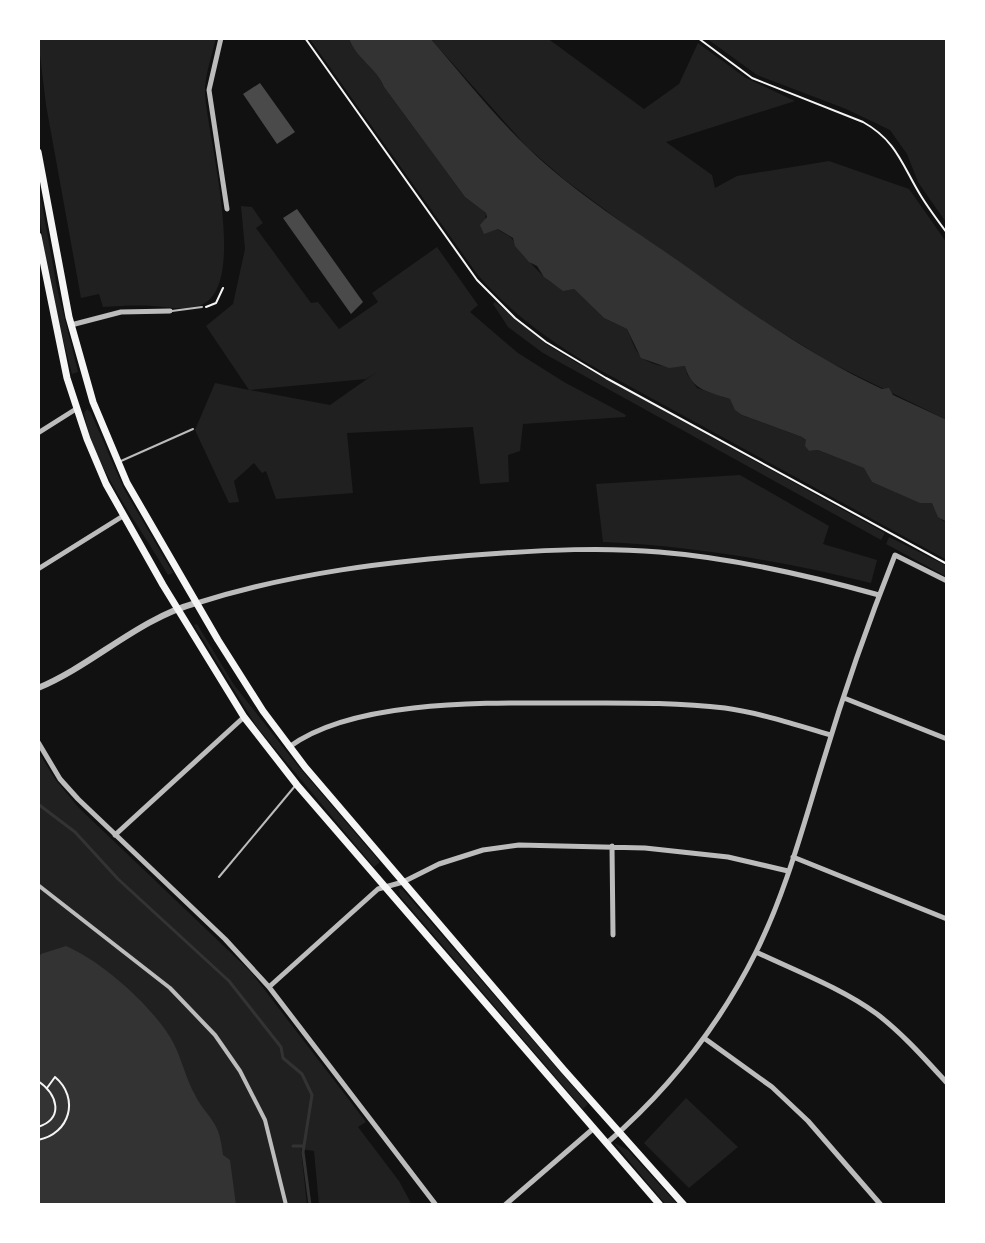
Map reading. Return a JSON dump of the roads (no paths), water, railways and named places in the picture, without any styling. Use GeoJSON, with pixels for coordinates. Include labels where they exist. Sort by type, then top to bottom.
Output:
{"type":"FeatureCollection","features":[{"type":"Feature","properties":{"kind":"main road"},"geometry":{"type":"LineString","coordinates":[[38,152],[71,325],[93,402],[117,463],[253,696],[289,747],[403,882],[684,1205]]}},
{"type":"Feature","properties":{"kind":"main road"},"geometry":{"type":"LineString","coordinates":[[38,236],[64,366],[98,467],[123,516],[244,717],[297,785],[660,1205]]}},
{"type":"Feature","properties":{"kind":"main road"},"geometry":{"type":"LineString","coordinates":[[76,409],[93,402]]}},
{"type":"Feature","properties":{"kind":"street"},"geometry":{"type":"LineString","coordinates":[[221,38],[209,90],[227,209]]}},
{"type":"Feature","properties":{"kind":"street"},"geometry":{"type":"LineString","coordinates":[[71,325],[121,312],[170,311]]}},
{"type":"Feature","properties":{"kind":"street"},"geometry":{"type":"LineString","coordinates":[[38,433],[76,409]]}},
{"type":"Feature","properties":{"kind":"street"},"geometry":{"type":"LineString","coordinates":[[38,569],[123,516]]}},
{"type":"Feature","properties":{"kind":"street"},"geometry":{"type":"LineString","coordinates":[[38,688],[178,608],[257,585],[325,572],[447,557],[559,549],[657,551],[718,558],[818,578],[879,595]]}},
{"type":"Feature","properties":{"kind":"street"},"geometry":{"type":"LineString","coordinates":[[607,1143],[664,1087],[704,1038],[756,952],[793,857],[831,735],[895,555],[947,581]]}},
{"type":"Feature","properties":{"kind":"street"},"geometry":{"type":"LineString","coordinates":[[844,698],[947,739]]}},
{"type":"Feature","properties":{"kind":"street"},"geometry":{"type":"LineString","coordinates":[[289,747],[320,731],[364,716],[451,706],[525,703],[708,706],[764,716],[831,735]]}},
{"type":"Feature","properties":{"kind":"street"},"geometry":{"type":"LineString","coordinates":[[115,836],[244,717]]}},
{"type":"Feature","properties":{"kind":"street"},"geometry":{"type":"LineString","coordinates":[[38,742],[65,785],[225,939],[269,987],[436,1205]]}},
{"type":"Feature","properties":{"kind":"street"},"geometry":{"type":"LineString","coordinates":[[269,987],[375,891],[403,882],[454,858],[500,847],[612,846],[723,856],[788,871]]}},
{"type":"Feature","properties":{"kind":"street"},"geometry":{"type":"LineString","coordinates":[[612,846],[613,935]]}},
{"type":"Feature","properties":{"kind":"street"},"geometry":{"type":"LineString","coordinates":[[793,857],[947,919]]}},
{"type":"Feature","properties":{"kind":"street"},"geometry":{"type":"LineString","coordinates":[[38,885],[170,988],[215,1035],[240,1071],[261,1111],[279,1169],[286,1205]]}},
{"type":"Feature","properties":{"kind":"street"},"geometry":{"type":"LineString","coordinates":[[756,952],[834,989],[875,1013],[915,1047],[947,1083]]}},
{"type":"Feature","properties":{"kind":"street"},"geometry":{"type":"LineString","coordinates":[[704,1038],[772,1087],[881,1205]]}},
{"type":"Feature","properties":{"kind":"street"},"geometry":{"type":"LineString","coordinates":[[505,1205],[594,1128]]}},
{"type":"Feature","properties":{"kind":"lane"},"geometry":{"type":"LineString","coordinates":[[170,311],[202,307]]}},
{"type":"Feature","properties":{"kind":"lane"},"geometry":{"type":"LineString","coordinates":[[117,463],[193,429]]}},
{"type":"Feature","properties":{"kind":"lane"},"geometry":{"type":"LineString","coordinates":[[219,877],[297,785]]}},
{"type":"Feature","properties":{"kind":"waterway"},"geometry":{"type":"LineString","coordinates":[[38,804],[75,832],[118,879],[229,981],[281,1047],[283,1058],[302,1074],[312,1095],[303,1152],[310,1205]]}},
{"type":"Feature","properties":{"kind":"waterway"},"geometry":{"type":"LineString","coordinates":[[293,1146],[303,1146]]}}]}
